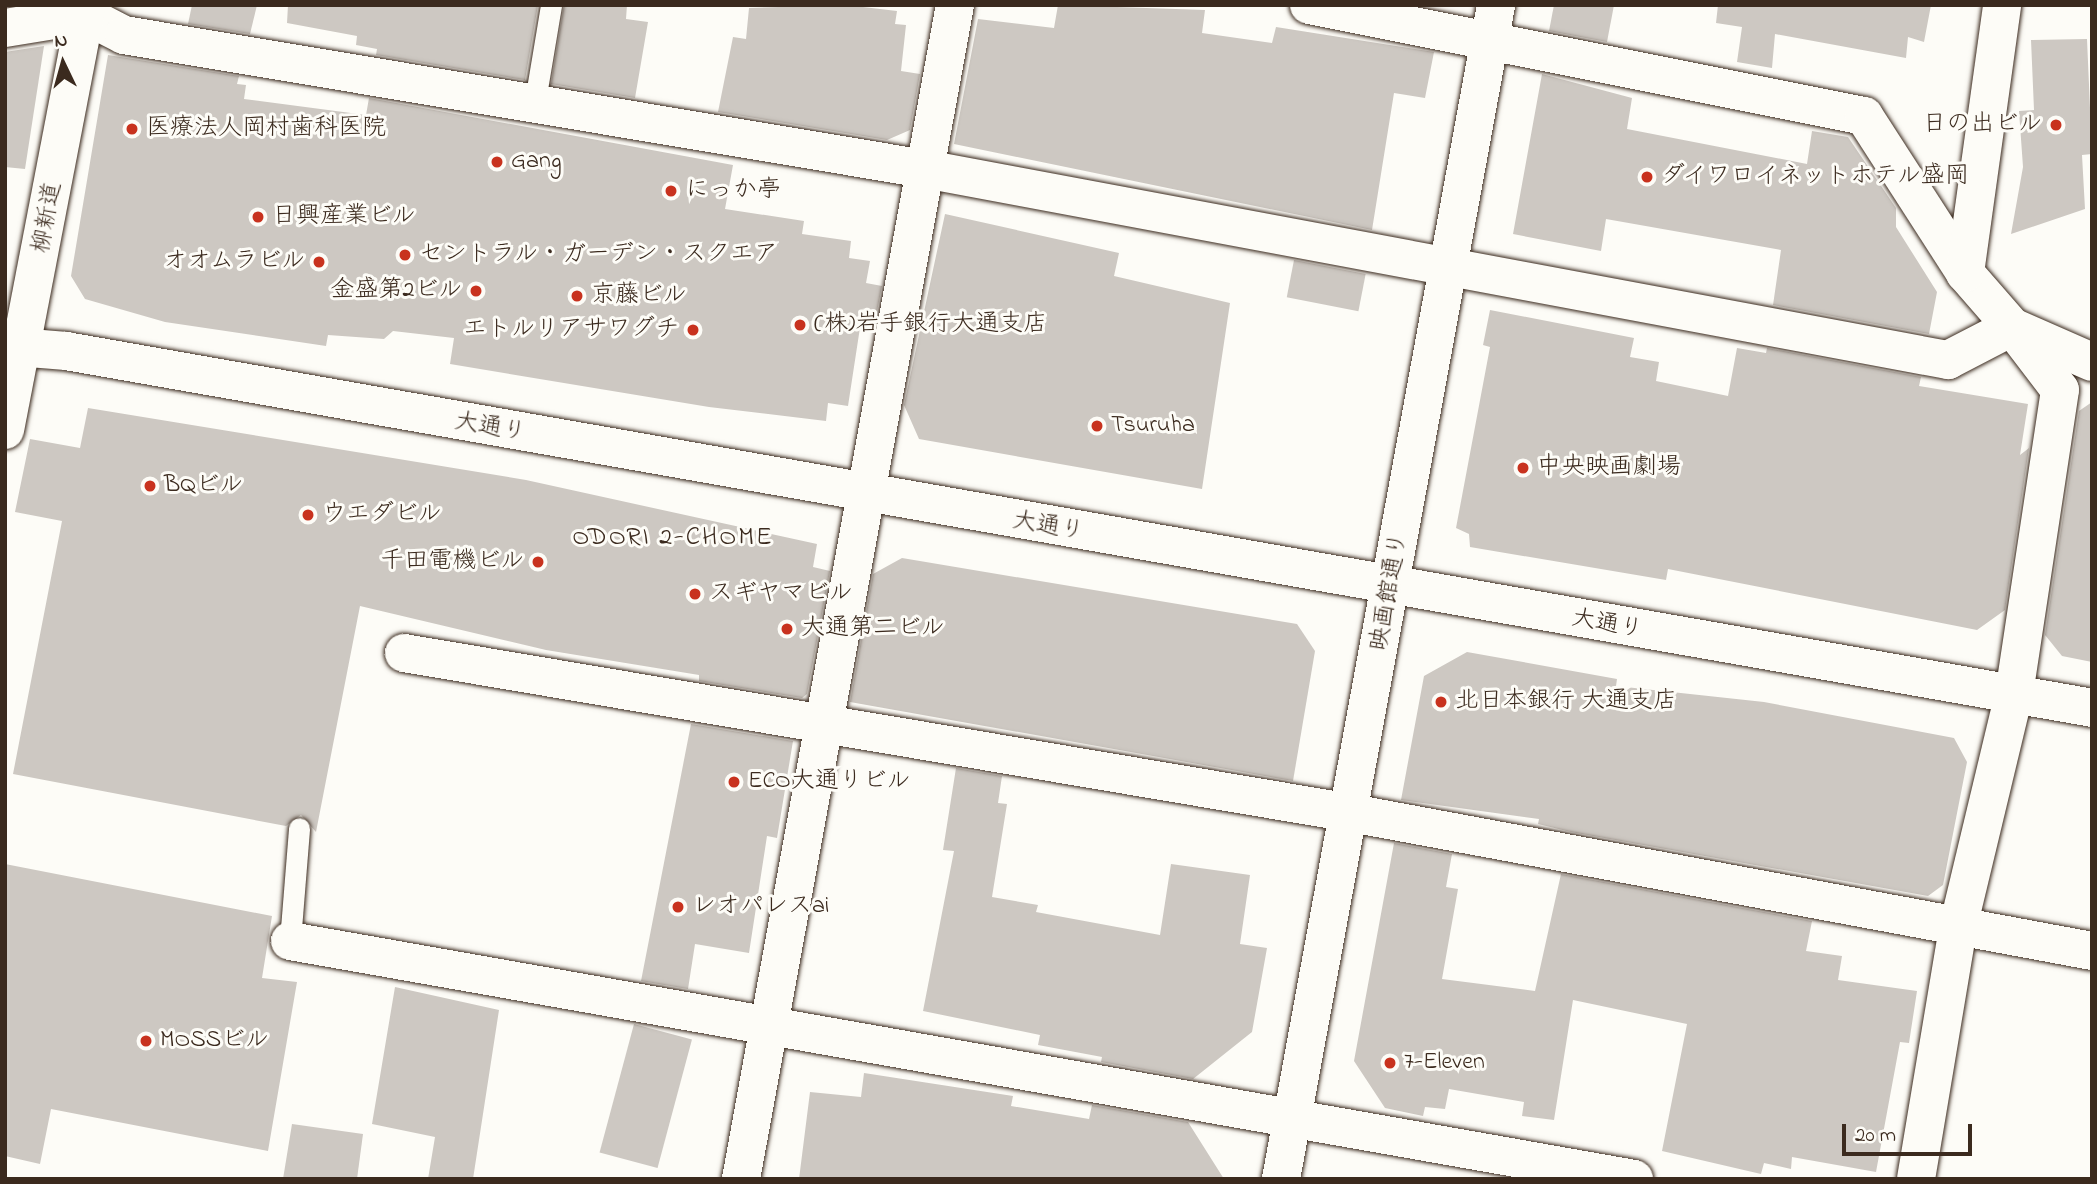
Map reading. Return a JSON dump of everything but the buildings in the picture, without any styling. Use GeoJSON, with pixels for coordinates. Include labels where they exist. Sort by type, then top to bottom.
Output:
{"type":"FeatureCollection","features":[{"type":"Feature","properties":{"kind":"street"},"geometry":{"type":"LineString","coordinates":[[741,1179],[955,5]]}},
{"type":"Feature","properties":{"kind":"street"},"geometry":{"type":"LineString","coordinates":[[1309,5],[1492,22],[1864,116],[1965,274],[2012,327],[2060,390],[2014,694],[1958,928],[1916,1179]]}},
{"type":"Feature","properties":{"kind":"street"},"geometry":{"type":"LineString","coordinates":[[1965,274],[2002,5]]}},
{"type":"Feature","properties":{"kind":"street"},"geometry":{"type":"LineString","coordinates":[[5,27],[86,10],[124,35],[534,107],[925,169],[1948,360],[2012,327]]}},
{"type":"Feature","properties":{"kind":"street","name":"柳新道"},"geometry":{"type":"LineString","coordinates":[[5,430],[15,345],[86,10]]}},
{"type":"Feature","properties":{"kind":"street","name":"映画館通り"},"geometry":{"type":"LineString","coordinates":[[1280,1179],[1351,813],[1446,267],[1492,22]]}},
{"type":"Feature","properties":{"kind":"street"},"geometry":{"type":"LineString","coordinates":[[2012,327],[2092,362]]}},
{"type":"Feature","properties":{"kind":"street","name":"大通り"},"geometry":{"type":"LineString","coordinates":[[15,345],[1390,589],[2092,708]]}},
{"type":"Feature","properties":{"kind":"street"},"geometry":{"type":"LineString","coordinates":[[404,653],[1351,813],[2092,951]]}},
{"type":"Feature","properties":{"kind":"street"},"geometry":{"type":"LineString","coordinates":[[290,941],[1634,1179]]}},
{"type":"Feature","properties":{"kind":"lane"},"geometry":{"type":"LineString","coordinates":[[534,107],[551,5]]}},
{"type":"Feature","properties":{"kind":"lane"},"geometry":{"type":"LineString","coordinates":[[290,941],[299,828]]}},
{"type":"Feature","properties":{"kind":"place","name":"日の出ビル"},"geometry":{"type":"Point","coordinates":[2056,125]}},
{"type":"Feature","properties":{"kind":"place","name":"医療法人岡村歯科医院"},"geometry":{"type":"Point","coordinates":[132,129]}},
{"type":"Feature","properties":{"kind":"place","name":"Gang"},"geometry":{"type":"Point","coordinates":[497,162]}},
{"type":"Feature","properties":{"kind":"place","name":"ダイワロイネットホテル盛岡"},"geometry":{"type":"Point","coordinates":[1647,177]}},
{"type":"Feature","properties":{"kind":"place","name":"にっか亭"},"geometry":{"type":"Point","coordinates":[671,191]}},
{"type":"Feature","properties":{"kind":"place","name":"日興産業ビル"},"geometry":{"type":"Point","coordinates":[258,217]}},
{"type":"Feature","properties":{"kind":"place","name":"セントラル・ガーデン・スクエア"},"geometry":{"type":"Point","coordinates":[405,255]}},
{"type":"Feature","properties":{"kind":"place","name":"オオムラビル"},"geometry":{"type":"Point","coordinates":[319,262]}},
{"type":"Feature","properties":{"kind":"place","name":"金盛第2ビル"},"geometry":{"type":"Point","coordinates":[476,291]}},
{"type":"Feature","properties":{"kind":"place","name":"京藤ビル"},"geometry":{"type":"Point","coordinates":[577,296]}},
{"type":"Feature","properties":{"kind":"place","name":"(株)岩手銀行大通支店"},"geometry":{"type":"Point","coordinates":[800,325]}},
{"type":"Feature","properties":{"kind":"place","name":"エトルリアサワグチ"},"geometry":{"type":"Point","coordinates":[693,330]}},
{"type":"Feature","properties":{"kind":"place","name":"Tsuruha"},"geometry":{"type":"Point","coordinates":[1097,426]}},
{"type":"Feature","properties":{"kind":"place","name":"中央映画劇場"},"geometry":{"type":"Point","coordinates":[1523,468]}},
{"type":"Feature","properties":{"kind":"place","name":"BQビル"},"geometry":{"type":"Point","coordinates":[150,486]}},
{"type":"Feature","properties":{"kind":"place","name":"ウエダビル"},"geometry":{"type":"Point","coordinates":[308,515]}},
{"type":"Feature","properties":{"kind":"place","name":"千田電機ビル"},"geometry":{"type":"Point","coordinates":[538,562]}},
{"type":"Feature","properties":{"kind":"place","name":"スギヤマビル"},"geometry":{"type":"Point","coordinates":[695,594]}},
{"type":"Feature","properties":{"kind":"place","name":"大通第二ビル"},"geometry":{"type":"Point","coordinates":[787,629]}},
{"type":"Feature","properties":{"kind":"place","name":"北日本銀行 大通支店"},"geometry":{"type":"Point","coordinates":[1441,702]}},
{"type":"Feature","properties":{"kind":"place","name":"ECO大通りビル"},"geometry":{"type":"Point","coordinates":[734,782]}},
{"type":"Feature","properties":{"kind":"place","name":"レオパレスai"},"geometry":{"type":"Point","coordinates":[678,907]}},
{"type":"Feature","properties":{"kind":"place","name":"MOSSビル"},"geometry":{"type":"Point","coordinates":[146,1041]}},
{"type":"Feature","properties":{"kind":"place","name":"7-Eleven"},"geometry":{"type":"Point","coordinates":[1390,1063]}},
{"type":"Feature","properties":{"kind":"district","name":"ODORI 2-CHOME"},"geometry":{"type":"Point","coordinates":[673,539]}}]}
